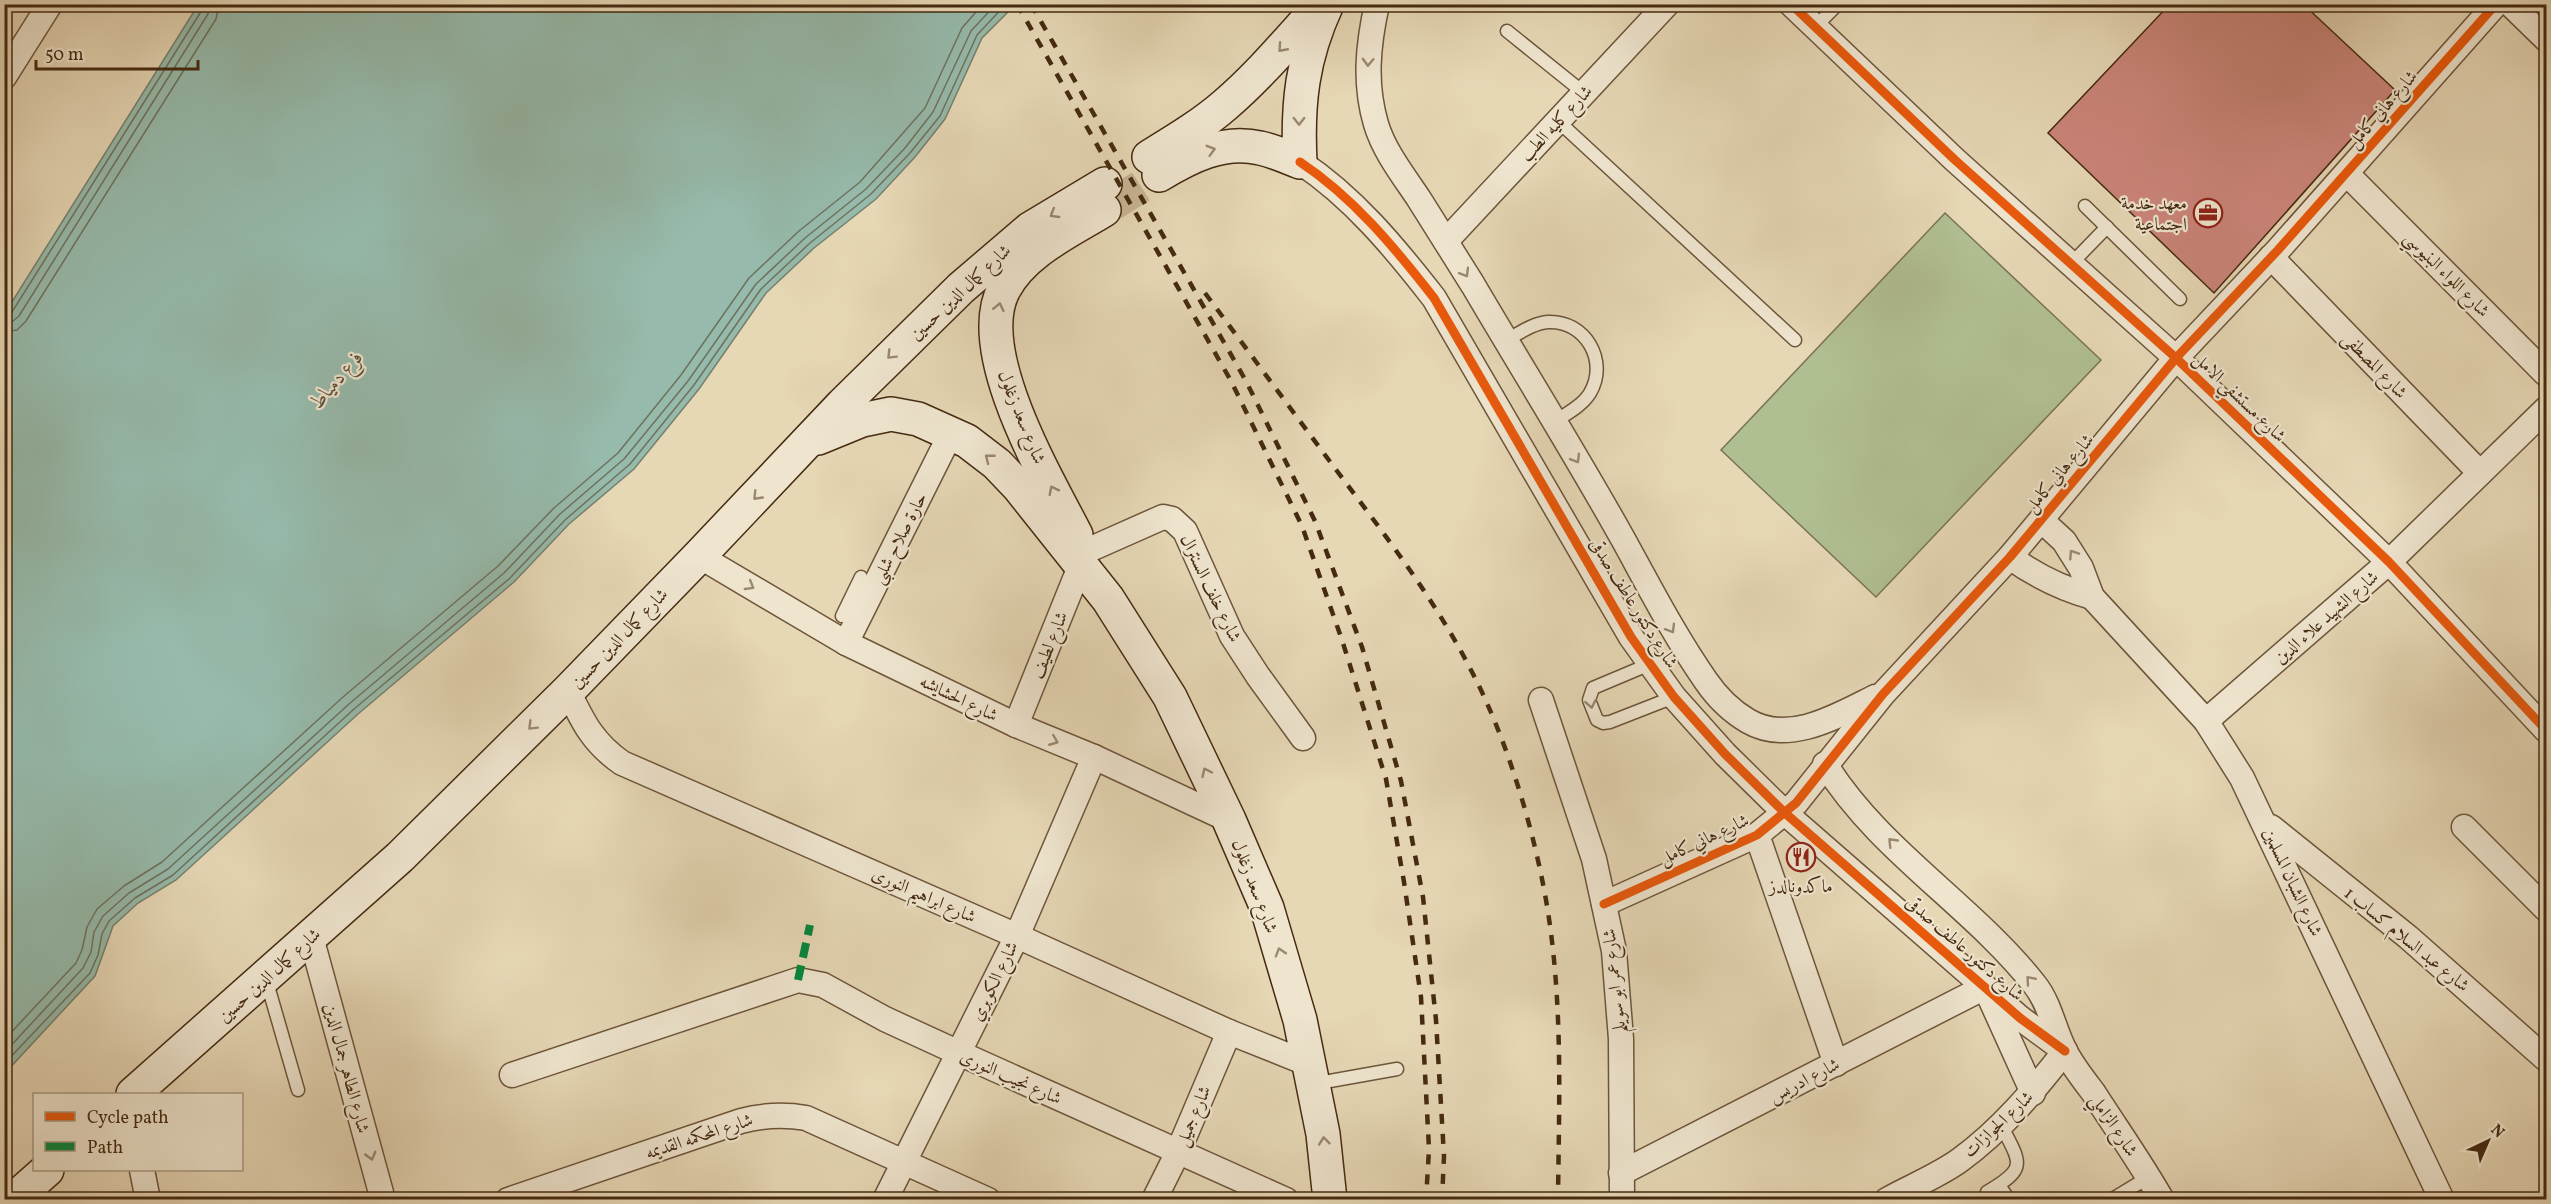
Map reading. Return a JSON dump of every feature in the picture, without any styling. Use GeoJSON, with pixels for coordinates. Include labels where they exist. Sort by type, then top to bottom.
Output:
{"type":"FeatureCollection","features":[{"type":"Feature","properties":{"kind":"main road","name":"شارع دكتور عاطف صدقى"},"geometry":{"type":"LineString","coordinates":[[1300,162],[1260,147],[1232,145],[1154,166],[1257,76],[1321,4]]}},
{"type":"Feature","properties":{"kind":"main road"},"geometry":{"type":"LineString","coordinates":[[1300,162],[1298,118],[1303,73],[1315,30],[1327,4]]}},
{"type":"Feature","properties":{"kind":"main road","name":"شارع كمال الدين حسين"},"geometry":{"type":"LineString","coordinates":[[135,1093],[399,856],[567,691],[892,354],[997,255],[1030,229],[1109,194]]}},
{"type":"Feature","properties":{"kind":"main road","name":"شارع سعد زغلول"},"geometry":{"type":"LineString","coordinates":[[1109,194],[1037,253],[1004,288],[997,310],[996,333],[1000,365],[1011,399],[1083,558],[1170,697],[1229,820],[1267,909],[1300,1020],[1323,1134],[1330,1200]]}},
{"type":"Feature","properties":{"kind":"main road","name":"شارع سعد زغلول"},"geometry":{"type":"LineString","coordinates":[[808,442],[862,420],[891,414],[918,419],[967,441],[997,464],[1083,558]]}},
{"type":"Feature","properties":{"kind":"main road"},"geometry":{"type":"LineString","coordinates":[[13,1200],[46,1171]]}},
{"type":"Feature","properties":{"kind":"street"},"geometry":{"type":"LineString","coordinates":[[4,76],[51,4]]}},
{"type":"Feature","properties":{"kind":"street","name":"شارع دكتور عاطف صدقى"},"geometry":{"type":"LineString","coordinates":[[1377,4],[1367,63],[1369,94],[1376,125],[1390,154],[1446,241],[1554,422],[1623,539],[1672,631],[1708,684],[1729,708],[1749,722],[1778,730],[1805,727],[1827,720],[1883,694]]}},
{"type":"Feature","properties":{"kind":"street","name":"شارع كليه الطب"},"geometry":{"type":"LineString","coordinates":[[1446,241],[1667,4]]}},
{"type":"Feature","properties":{"kind":"street","name":"شارع مستشفي الامل"},"geometry":{"type":"LineString","coordinates":[[1791,4],[2070,265],[2176,358],[2389,562],[2547,730]]}},
{"type":"Feature","properties":{"kind":"street","name":"شارع هاني كامل"},"geometry":{"type":"LineString","coordinates":[[1604,904],[1757,835],[1785,813],[1883,694],[2010,557],[2176,358],[2347,174],[2496,4]]}},
{"type":"Feature","properties":{"kind":"street"},"geometry":{"type":"LineString","coordinates":[[2510,4],[2547,39]]}},
{"type":"Feature","properties":{"kind":"street","name":"شارع دكتور عاطف صدقى"},"geometry":{"type":"LineString","coordinates":[[1300,162],[1322,176],[1366,219],[1402,257],[1434,298],[1631,637],[1674,697],[1725,754],[1785,813],[2020,1018],[2065,1051]]}},
{"type":"Feature","properties":{"kind":"street","name":"شارع اللواء البنيوسي"},"geometry":{"type":"LineString","coordinates":[[2347,174],[2547,374]]}},
{"type":"Feature","properties":{"kind":"street","name":"شارع المصطفى"},"geometry":{"type":"LineString","coordinates":[[2271,257],[2480,472]]}},
{"type":"Feature","properties":{"kind":"street","name":"شارع الشهيد علاء الدين"},"geometry":{"type":"LineString","coordinates":[[2206,721],[2389,562],[2547,409]]}},
{"type":"Feature","properties":{"kind":"street","name":"حارة صلاح شلبى"},"geometry":{"type":"LineString","coordinates":[[846,643],[852,608],[951,433]]}},
{"type":"Feature","properties":{"kind":"street","name":"شارع خلف السنترال"},"geometry":{"type":"LineString","coordinates":[[1083,558],[1163,517],[1179,524],[1185,531],[1232,636],[1303,738]]}},
{"type":"Feature","properties":{"kind":"street","name":"شارع الشبان المسلمين"},"geometry":{"type":"LineString","coordinates":[[2041,520],[2064,541],[2081,568],[2092,597],[2206,721],[2242,778],[2265,821],[2447,1198]]}},
{"type":"Feature","properties":{"kind":"street","name":"شارع الحشايشه"},"geometry":{"type":"LineString","coordinates":[[699,556],[846,643],[1016,725],[1094,757],[1229,820]]}},
{"type":"Feature","properties":{"kind":"street"},"geometry":{"type":"LineString","coordinates":[[2010,557],[2063,589],[2092,597]]}},
{"type":"Feature","properties":{"kind":"street","name":"شارع لطيف"},"geometry":{"type":"LineString","coordinates":[[1016,725],[1083,558]]}},
{"type":"Feature","properties":{"kind":"street"},"geometry":{"type":"LineString","coordinates":[[1674,697],[1708,684]]}},
{"type":"Feature","properties":{"kind":"street","name":"شارع ابراهيم النورى"},"geometry":{"type":"LineString","coordinates":[[567,691],[592,736],[622,763],[1017,936],[1229,1032],[1311,1074]]}},
{"type":"Feature","properties":{"kind":"street","name":"شارع عمر ابو سويلم"},"geometry":{"type":"LineString","coordinates":[[1540,700],[1594,859],[1614,951],[1619,995],[1622,1200]]}},
{"type":"Feature","properties":{"kind":"street","name":"شارع الكوبري"},"geometry":{"type":"LineString","coordinates":[[885,1200],[1017,936],[1094,757]]}},
{"type":"Feature","properties":{"kind":"street","name":"شارع دكتور عاطف صدقى"},"geometry":{"type":"LineString","coordinates":[[1825,764],[1853,802],[1919,870],[1988,934],[2036,986],[2053,1019],[2065,1051]]}},
{"type":"Feature","properties":{"kind":"street","name":"شارع عبد السلام كساب 1"},"geometry":{"type":"LineString","coordinates":[[2265,821],[2417,944],[2547,1059]]}},
{"type":"Feature","properties":{"kind":"street"},"geometry":{"type":"LineString","coordinates":[[2464,827],[2547,909]]}},
{"type":"Feature","properties":{"kind":"street"},"geometry":{"type":"LineString","coordinates":[[1757,835],[1836,1064]]}},
{"type":"Feature","properties":{"kind":"street","name":"شارع الطاهر جمال الدين"},"geometry":{"type":"LineString","coordinates":[[311,937],[383,1200]]}},
{"type":"Feature","properties":{"kind":"street","name":"شارع نجيب النورى"},"geometry":{"type":"LineString","coordinates":[[512,1075],[798,980],[812,982],[823,985],[885,1019],[958,1053],[1286,1200]]}},
{"type":"Feature","properties":{"kind":"street"},"geometry":{"type":"LineString","coordinates":[[1985,987],[2033,1093]]}},
{"type":"Feature","properties":{"kind":"street","name":"شارع ادريس"},"geometry":{"type":"LineString","coordinates":[[1622,1173],[1985,987]]}},
{"type":"Feature","properties":{"kind":"street","name":"شارع جميل"},"geometry":{"type":"LineString","coordinates":[[1154,1200],[1178,1152],[1229,1032]]}},
{"type":"Feature","properties":{"kind":"street","name":"شارع الجوازات"},"geometry":{"type":"LineString","coordinates":[[1905,1196],[1958,1162],[2001,1125],[2033,1093],[2065,1051]]}},
{"type":"Feature","properties":{"kind":"street","name":"شارع الزاملي"},"geometry":{"type":"LineString","coordinates":[[2065,1051],[2162,1200]]}},
{"type":"Feature","properties":{"kind":"street","name":"شارع المحكمه القديمه"},"geometry":{"type":"LineString","coordinates":[[508,1200],[763,1115],[786,1114],[806,1118],[988,1200]]}},
{"type":"Feature","properties":{"kind":"street"},"geometry":{"type":"LineString","coordinates":[[142,1171],[147,1200]]}},
{"type":"Feature","properties":{"kind":"lane"},"geometry":{"type":"LineString","coordinates":[[1815,27],[1838,4]]}},
{"type":"Feature","properties":{"kind":"lane"},"geometry":{"type":"LineString","coordinates":[[1507,31],[1584,93]]}},
{"type":"Feature","properties":{"kind":"lane"},"geometry":{"type":"LineString","coordinates":[[1558,121],[1795,340]]}},
{"type":"Feature","properties":{"kind":"lane"},"geometry":{"type":"LineString","coordinates":[[2085,206],[2180,299]]}},
{"type":"Feature","properties":{"kind":"lane"},"geometry":{"type":"LineString","coordinates":[[2070,265],[2107,227]]}},
{"type":"Feature","properties":{"kind":"lane"},"geometry":{"type":"LineString","coordinates":[[1505,341],[1530,327],[1546,322],[1564,324],[1580,332],[1591,345],[1597,362],[1596,379],[1589,395],[1554,422]]}},
{"type":"Feature","properties":{"kind":"lane"},"geometry":{"type":"LineString","coordinates":[[852,608],[861,577]]}},
{"type":"Feature","properties":{"kind":"lane"},"geometry":{"type":"LineString","coordinates":[[1650,664],[1593,687],[1589,700],[1597,720],[1610,722],[1674,697]]}},
{"type":"Feature","properties":{"kind":"lane"},"geometry":{"type":"LineString","coordinates":[[266,977],[298,1090]]}},
{"type":"Feature","properties":{"kind":"lane"},"geometry":{"type":"LineString","coordinates":[[1311,1074],[1397,1068]]}},
{"type":"Feature","properties":{"kind":"lane"},"geometry":{"type":"LineString","coordinates":[[1987,1192],[2016,1172],[2018,1162],[2001,1125]]}},
{"type":"Feature","properties":{"kind":"lane"},"geometry":{"type":"LineString","coordinates":[[2091,1200],[2110,1200],[2149,1177]]}},
{"type":"Feature","properties":{"kind":"lane"},"geometry":{"type":"LineString","coordinates":[[1999,1185],[2009,1200]]}},
{"type":"Feature","properties":{"kind":"shaded area"},"geometry":{"type":"Polygon","coordinates":[[[1945,213],[2101,360],[1876,597],[1721,450],[1945,213]]]}},
{"type":"Feature","properties":{"kind":"water","name":"فرع دمياط"},"geometry":{"type":"Polygon","coordinates":[[[198,5],[1015,5],[982,38],[945,119],[915,157],[876,199],[814,248],[766,293],[699,389],[634,469],[569,524],[514,582],[358,714],[176,880],[138,903],[113,926],[95,976],[5,1073],[5,313],[198,5]]]}},
{"type":"Feature","properties":{"kind":"building","name":"معهد خدمة اجتماعية"},"geometry":{"type":"Polygon","coordinates":[[[2170,4],[2303,4],[2395,90],[2214,293],[2048,133],[2170,4]]]}},
{"type":"Feature","properties":{"kind":"tunnel"},"geometry":{"type":"LineString","coordinates":[[1113,204],[1159,175]]}},
{"type":"Feature","properties":{"kind":"railway"},"geometry":{"type":"LineString","coordinates":[[1017,4],[1231,381],[1302,526],[1342,640],[1386,779],[1404,882],[1421,997],[1429,1149],[1426,1200]]}},
{"type":"Feature","properties":{"kind":"railway"},"geometry":{"type":"LineString","coordinates":[[1031,4],[1246,381],[1315,521],[1362,647],[1401,781],[1423,897],[1436,1020],[1444,1156],[1442,1200]]}},
{"type":"Feature","properties":{"kind":"railway"},"geometry":{"type":"LineString","coordinates":[[1205,293],[1426,594],[1472,672],[1509,758],[1536,852],[1553,948],[1559,1056],[1558,1200]]}},
{"type":"Feature","properties":{"kind":"marked path"},"geometry":{"type":"LineString","coordinates":[[798,980],[810,925]]}},
{"type":"Feature","properties":{"kind":"cycle path"},"geometry":{"type":"LineString","coordinates":[[1791,4],[1955,160],[2176,358],[2389,562],[2546,730]]}},
{"type":"Feature","properties":{"kind":"cycle path"},"geometry":{"type":"LineString","coordinates":[[1604,904],[1757,835],[1796,803],[1883,694],[2010,557],[2176,358],[2278,250],[2496,4]]}},
{"type":"Feature","properties":{"kind":"cycle path"},"geometry":{"type":"LineString","coordinates":[[1300,162],[1338,191],[1372,224],[1434,298],[1631,637],[1674,697],[1725,754],[1785,813],[2020,1018],[2065,1051]]}},
{"type":"Feature","properties":{"kind":"place","name":"معهد خدمة اجتماعية"},"geometry":{"type":"Point","coordinates":[2208,213]}},
{"type":"Feature","properties":{"kind":"place","name":"ماكدونالدز"},"geometry":{"type":"Point","coordinates":[1801,857]}}]}
